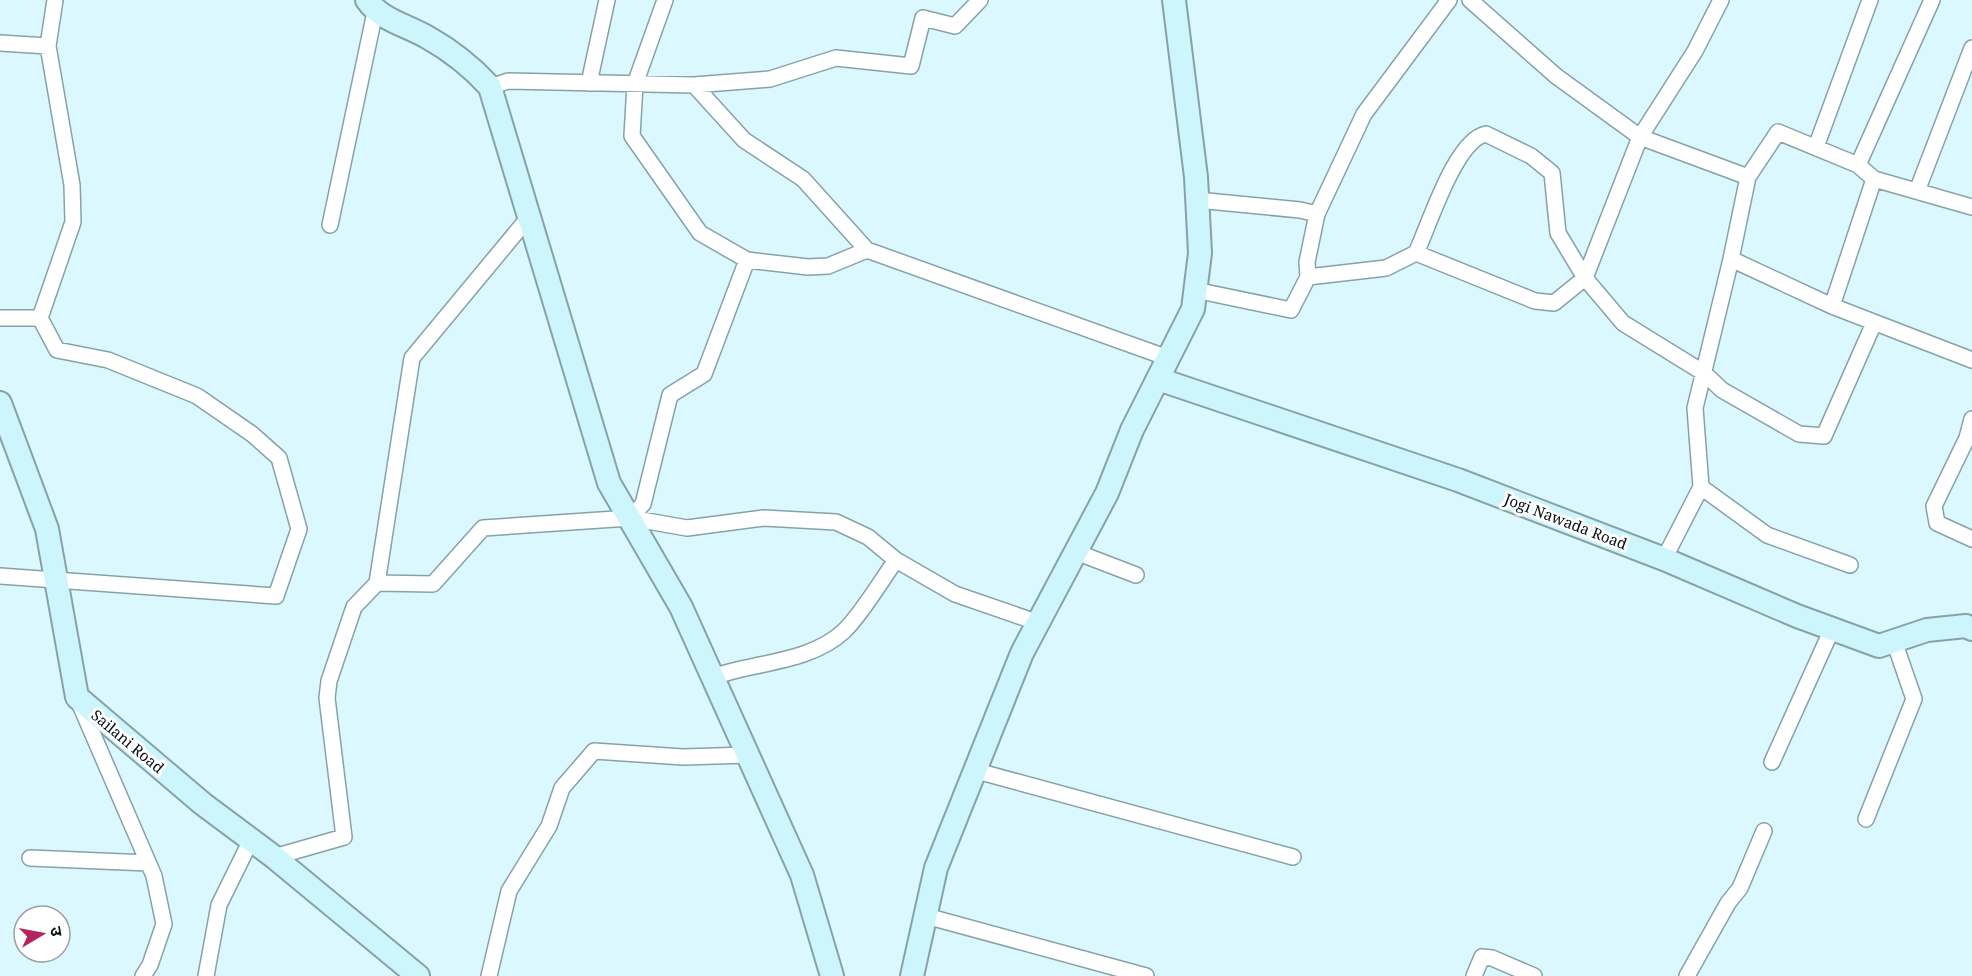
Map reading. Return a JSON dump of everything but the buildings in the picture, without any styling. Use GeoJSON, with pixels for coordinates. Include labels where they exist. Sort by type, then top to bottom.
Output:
{"type":"FeatureCollection","features":[{"type":"Feature","properties":{"kind":"street"},"geometry":{"type":"LineString","coordinates":[[0,576],[276,596],[299,528],[279,458],[252,434],[197,396],[108,360],[57,350],[40,318],[73,222],[72,185],[48,46],[55,0]]}},
{"type":"Feature","properties":{"kind":"street"},"geometry":{"type":"LineString","coordinates":[[589,83],[607,0]]}},
{"type":"Feature","properties":{"kind":"street"},"geometry":{"type":"LineString","coordinates":[[665,0],[635,84],[632,136],[700,233],[747,260],[808,267],[828,266],[867,250]]}},
{"type":"Feature","properties":{"kind":"street"},"geometry":{"type":"LineString","coordinates":[[490,87],[508,81],[694,85],[770,79],[836,58],[911,66],[923,18],[955,26],[980,0]]}},
{"type":"Feature","properties":{"kind":"street"},"geometry":{"type":"LineString","coordinates":[[1195,290],[1291,310],[1308,277],[1307,262],[1317,214],[1364,114],[1449,0]]}},
{"type":"Feature","properties":{"kind":"street"},"geometry":{"type":"LineString","coordinates":[[1470,0],[1556,76],[1640,136],[1748,177]]}},
{"type":"Feature","properties":{"kind":"street"},"geometry":{"type":"LineString","coordinates":[[1416,253],[1534,301],[1554,303],[1585,278],[1640,136],[1695,51],[1721,0]]}},
{"type":"Feature","properties":{"kind":"street"},"geometry":{"type":"LineString","coordinates":[[1816,147],[1870,0]]}},
{"type":"Feature","properties":{"kind":"street"},"geometry":{"type":"LineString","coordinates":[[1858,165],[1932,0]]}},
{"type":"Feature","properties":{"kind":"street"},"geometry":{"type":"LineString","coordinates":[[912,976],[936,868],[977,771],[1022,653],[1107,493],[1132,430],[1193,309],[1200,253],[1197,200],[1170,1]]}},
{"type":"Feature","properties":{"kind":"street"},"geometry":{"type":"LineString","coordinates":[[330,225],[371,6],[466,61],[490,87],[609,483],[681,607],[748,754],[802,875],[832,976]]}},
{"type":"Feature","properties":{"kind":"street"},"geometry":{"type":"LineString","coordinates":[[0,43],[48,46]]}},
{"type":"Feature","properties":{"kind":"street"},"geometry":{"type":"LineString","coordinates":[[1917,191],[1972,48]]}},
{"type":"Feature","properties":{"kind":"street"},"geometry":{"type":"LineString","coordinates":[[694,85],[744,140],[803,179],[867,250],[1168,358]]}},
{"type":"Feature","properties":{"kind":"street"},"geometry":{"type":"LineString","coordinates":[[1664,559],[1701,487],[1695,408],[1748,177],[1778,132],[1858,165],[1874,179],[1972,207]]}},
{"type":"Feature","properties":{"kind":"street"},"geometry":{"type":"LineString","coordinates":[[1308,277],[1386,268],[1416,253],[1443,183],[1471,142],[1486,134],[1531,156],[1552,173],[1555,183],[1558,233],[1585,278],[1623,324],[1704,373],[1722,390],[1799,434],[1824,436],[1874,323]]}},
{"type":"Feature","properties":{"kind":"street"},"geometry":{"type":"LineString","coordinates":[[1832,306],[1874,179]]}},
{"type":"Feature","properties":{"kind":"street"},"geometry":{"type":"LineString","coordinates":[[1197,200],[1300,210],[1317,214]]}},
{"type":"Feature","properties":{"kind":"street"},"geometry":{"type":"LineString","coordinates":[[274,857],[344,837],[327,698],[329,681],[354,607],[377,583],[412,358],[529,217]]}},
{"type":"Feature","properties":{"kind":"street"},"geometry":{"type":"LineString","coordinates":[[1731,259],[1832,306],[1972,360]]}},
{"type":"Feature","properties":{"kind":"street"},"geometry":{"type":"LineString","coordinates":[[630,518],[644,504],[670,395],[704,374],[747,260]]}},
{"type":"Feature","properties":{"kind":"street"},"geometry":{"type":"LineString","coordinates":[[0,318],[40,318]]}},
{"type":"Feature","properties":{"kind":"street","name":"Jogi Nawada Road"},"geometry":{"type":"LineString","coordinates":[[1158,379],[1458,480],[1664,559],[1832,629],[1879,646],[1927,630],[1966,626],[1972,629]]}},
{"type":"Feature","properties":{"kind":"street"},"geometry":{"type":"LineString","coordinates":[[0,403],[47,529],[77,697],[154,876],[164,924],[150,965],[143,976]]}},
{"type":"Feature","properties":{"kind":"street"},"geometry":{"type":"LineString","coordinates":[[1972,419],[1967,438],[1934,506],[1937,523],[1972,538]]}},
{"type":"Feature","properties":{"kind":"street"},"geometry":{"type":"LineString","coordinates":[[1701,487],[1767,535],[1850,565]]}},
{"type":"Feature","properties":{"kind":"street"},"geometry":{"type":"LineString","coordinates":[[377,583],[433,585],[483,528],[630,518],[687,528],[764,518],[836,522],[868,537],[896,560],[954,594],[1039,623]]}},
{"type":"Feature","properties":{"kind":"street"},"geometry":{"type":"LineString","coordinates":[[1076,552],[1136,575]]}},
{"type":"Feature","properties":{"kind":"street"},"geometry":{"type":"LineString","coordinates":[[713,677],[734,669],[811,652],[844,632],[896,560]]}},
{"type":"Feature","properties":{"kind":"street"},"geometry":{"type":"LineString","coordinates":[[1772,762],[1832,629]]}},
{"type":"Feature","properties":{"kind":"street"},"geometry":{"type":"LineString","coordinates":[[1866,819],[1914,699],[1894,641]]}},
{"type":"Feature","properties":{"kind":"street","name":"Sailani Road"},"geometry":{"type":"LineString","coordinates":[[77,697],[203,804],[274,857],[418,976]]}},
{"type":"Feature","properties":{"kind":"street"},"geometry":{"type":"LineString","coordinates":[[489,976],[509,891],[549,826],[562,788],[594,751],[683,757],[748,754]]}},
{"type":"Feature","properties":{"kind":"street"},"geometry":{"type":"LineString","coordinates":[[977,771],[1293,857]]}},
{"type":"Feature","properties":{"kind":"street"},"geometry":{"type":"LineString","coordinates":[[1688,976],[1728,903],[1740,888],[1764,831]]}},
{"type":"Feature","properties":{"kind":"street"},"geometry":{"type":"LineString","coordinates":[[206,976],[219,905],[251,840]]}},
{"type":"Feature","properties":{"kind":"street"},"geometry":{"type":"LineString","coordinates":[[30,858],[148,863]]}},
{"type":"Feature","properties":{"kind":"street"},"geometry":{"type":"LineString","coordinates":[[926,916],[1146,976]]}},
{"type":"Feature","properties":{"kind":"street"},"geometry":{"type":"LineString","coordinates":[[1474,976],[1482,957],[1492,958],[1534,976]]}}]}
